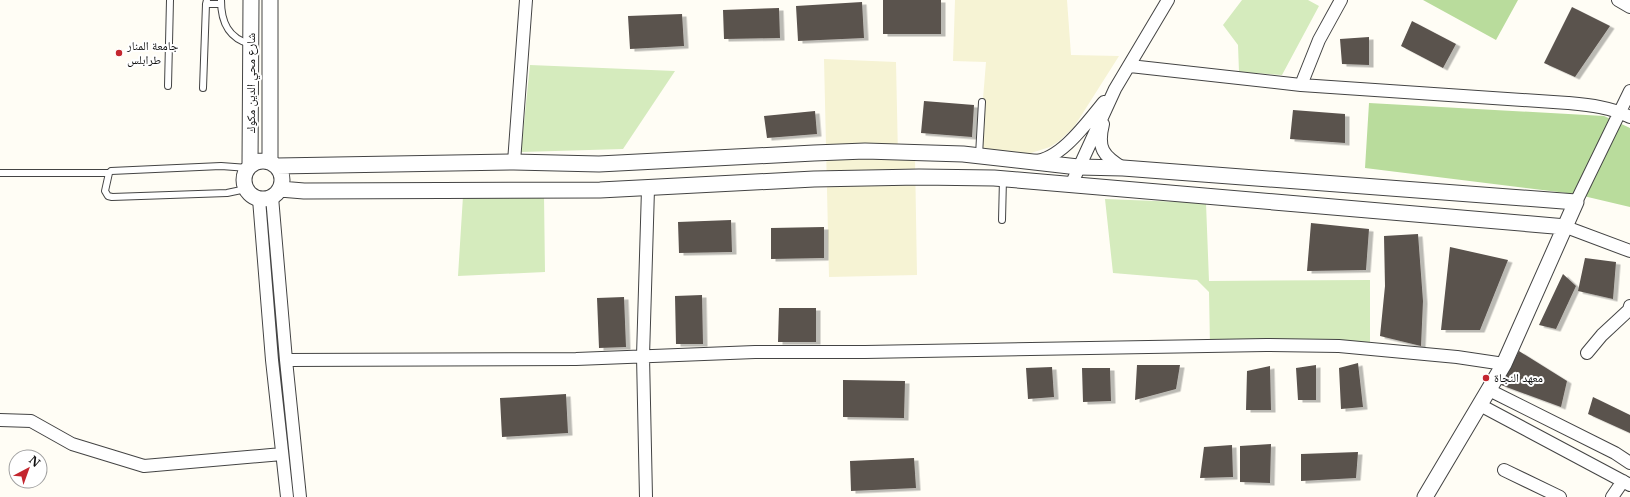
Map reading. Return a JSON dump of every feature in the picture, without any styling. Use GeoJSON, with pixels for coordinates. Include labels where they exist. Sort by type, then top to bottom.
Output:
{"type":"FeatureCollection","features":[{"type":"Feature","properties":{"kind":"street","name":"شارع محي الدين مكوك"},"geometry":{"type":"LineString","coordinates":[[249,167],[251,0]]}},
{"type":"Feature","properties":{"kind":"street","name":"شارع محي الدين مكوك"},"geometry":{"type":"LineString","coordinates":[[270,0],[274,164]]}},
{"type":"Feature","properties":{"kind":"street"},"geometry":{"type":"LineString","coordinates":[[514,162],[526,0]]}},
{"type":"Feature","properties":{"kind":"street"},"geometry":{"type":"LineString","coordinates":[[1071,185],[1078,166],[1115,89],[1168,0]]}},
{"type":"Feature","properties":{"kind":"street"},"geometry":{"type":"LineString","coordinates":[[1301,85],[1319,40],[1341,0]]}},
{"type":"Feature","properties":{"kind":"street"},"geometry":{"type":"LineString","coordinates":[[1618,0],[1630,7]]}},
{"type":"Feature","properties":{"kind":"street"},"geometry":{"type":"LineString","coordinates":[[1130,66],[1301,85],[1568,103],[1596,106],[1625,114]]}},
{"type":"Feature","properties":{"kind":"street"},"geometry":{"type":"LineString","coordinates":[[1028,161],[1039,161],[1067,145],[1115,89]]}},
{"type":"Feature","properties":{"kind":"street"},"geometry":{"type":"LineString","coordinates":[[1115,89],[1104,117],[1100,134],[1100,147],[1112,162],[1123,168]]}},
{"type":"Feature","properties":{"kind":"street"},"geometry":{"type":"LineString","coordinates":[[1425,497],[1504,364],[1576,202],[1625,114],[1630,91]]}},
{"type":"Feature","properties":{"kind":"street"},"geometry":{"type":"LineString","coordinates":[[1576,202],[1123,168],[1078,166],[979,155],[865,151],[599,164],[514,162],[274,164],[260,161],[249,167],[244,175],[244,182],[249,194],[271,195],[304,191],[648,189],[763,181],[863,178],[1002,179],[1566,227],[1630,251]]}},
{"type":"Feature","properties":{"kind":"street"},"geometry":{"type":"LineString","coordinates":[[274,164],[282,177],[271,195],[268,306],[286,497]]}},
{"type":"Feature","properties":{"kind":"street"},"geometry":{"type":"LineString","coordinates":[[599,164],[600,190]]}},
{"type":"Feature","properties":{"kind":"street"},"geometry":{"type":"LineString","coordinates":[[646,497],[643,356],[648,189]]}},
{"type":"Feature","properties":{"kind":"street"},"geometry":{"type":"LineString","coordinates":[[271,195],[300,497]]}},
{"type":"Feature","properties":{"kind":"street"},"geometry":{"type":"LineString","coordinates":[[1587,353],[1602,335],[1629,310],[1630,306]]}},
{"type":"Feature","properties":{"kind":"street"},"geometry":{"type":"LineString","coordinates":[[286,360],[568,359],[755,352],[873,352],[1266,344],[1347,346],[1457,357],[1504,364]]}},
{"type":"Feature","properties":{"kind":"street"},"geometry":{"type":"LineString","coordinates":[[1489,390],[1615,453],[1630,463]]}},
{"type":"Feature","properties":{"kind":"street"},"geometry":{"type":"LineString","coordinates":[[1480,405],[1626,483],[1612,497]]}},
{"type":"Feature","properties":{"kind":"street"},"geometry":{"type":"LineString","coordinates":[[0,420],[31,421],[72,444],[144,466],[282,454]]}},
{"type":"Feature","properties":{"kind":"street"},"geometry":{"type":"LineString","coordinates":[[280,438],[294,437]]}},
{"type":"Feature","properties":{"kind":"street"},"geometry":{"type":"LineString","coordinates":[[1504,470],[1560,497]]}},
{"type":"Feature","properties":{"kind":"lane"},"geometry":{"type":"LineString","coordinates":[[168,86],[170,0]]}},
{"type":"Feature","properties":{"kind":"lane"},"geometry":{"type":"LineString","coordinates":[[203,88],[206,2],[221,2],[222,14],[228,31],[239,41],[251,45]]}},
{"type":"Feature","properties":{"kind":"lane"},"geometry":{"type":"LineString","coordinates":[[979,155],[982,102]]}},
{"type":"Feature","properties":{"kind":"lane"},"geometry":{"type":"LineString","coordinates":[[0,173],[108,173],[111,171],[221,166],[249,167]]}},
{"type":"Feature","properties":{"kind":"lane"},"geometry":{"type":"LineString","coordinates":[[108,173],[105,191],[106,194],[112,197],[227,193],[246,189]]}},
{"type":"Feature","properties":{"kind":"lane"},"geometry":{"type":"LineString","coordinates":[[1002,179],[1002,220]]}},
{"type":"Feature","properties":{"kind":"shaded area"},"geometry":{"type":"Polygon","coordinates":[[[955,0],[1067,0],[1071,55],[1119,56],[1074,127],[1059,141],[1050,147],[1031,153],[1012,153],[979,148],[986,62],[953,61],[955,0]]]}},
{"type":"Feature","properties":{"kind":"shaded area"},"geometry":{"type":"Polygon","coordinates":[[[824,59],[896,62],[898,157],[915,157],[917,275],[829,277],[824,59]]]}},
{"type":"Feature","properties":{"kind":"green space"},"geometry":{"type":"Polygon","coordinates":[[[1242,0],[1308,0],[1319,6],[1282,75],[1239,72],[1238,45],[1223,25],[1242,0]]]}},
{"type":"Feature","properties":{"kind":"green space"},"geometry":{"type":"Polygon","coordinates":[[[1423,0],[1518,0],[1496,40],[1423,0]]]}},
{"type":"Feature","properties":{"kind":"green space"},"geometry":{"type":"Polygon","coordinates":[[[530,65],[675,71],[623,149],[521,152],[530,65]]]}},
{"type":"Feature","properties":{"kind":"green space"},"geometry":{"type":"Polygon","coordinates":[[[1369,103],[1604,116],[1630,128],[1630,207],[1575,194],[1365,168],[1369,103]]]}},
{"type":"Feature","properties":{"kind":"green space"},"geometry":{"type":"Polygon","coordinates":[[[544,195],[545,272],[458,276],[463,196],[544,195]]]}},
{"type":"Feature","properties":{"kind":"green space"},"geometry":{"type":"Polygon","coordinates":[[[1105,199],[1206,203],[1209,281],[1370,280],[1370,345],[1210,346],[1209,292],[1197,280],[1113,273],[1105,199]]]}},
{"type":"Feature","properties":{"kind":"building"},"geometry":{"type":"Polygon","coordinates":[[[883,0],[941,0],[941,34],[883,34],[883,0]]]}},
{"type":"Feature","properties":{"kind":"building"},"geometry":{"type":"Polygon","coordinates":[[[862,2],[864,38],[798,41],[796,6],[862,2]]]}},
{"type":"Feature","properties":{"kind":"building"},"geometry":{"type":"Polygon","coordinates":[[[1572,7],[1610,26],[1575,77],[1544,63],[1572,7]]]}},
{"type":"Feature","properties":{"kind":"building"},"geometry":{"type":"Polygon","coordinates":[[[779,8],[780,38],[724,39],[723,10],[779,8]]]}},
{"type":"Feature","properties":{"kind":"building"},"geometry":{"type":"Polygon","coordinates":[[[682,14],[684,46],[630,49],[628,16],[682,14]]]}},
{"type":"Feature","properties":{"kind":"building"},"geometry":{"type":"Polygon","coordinates":[[[1412,21],[1456,44],[1443,68],[1401,46],[1412,21]]]}},
{"type":"Feature","properties":{"kind":"building"},"geometry":{"type":"Polygon","coordinates":[[[1369,37],[1369,65],[1342,64],[1340,39],[1369,37]]]}},
{"type":"Feature","properties":{"kind":"building"},"geometry":{"type":"Polygon","coordinates":[[[924,101],[974,105],[972,137],[921,133],[924,101]]]}},
{"type":"Feature","properties":{"kind":"building"},"geometry":{"type":"Polygon","coordinates":[[[1293,110],[1345,114],[1345,143],[1290,139],[1293,110]]]}},
{"type":"Feature","properties":{"kind":"building"},"geometry":{"type":"Polygon","coordinates":[[[815,111],[817,134],[767,138],[764,116],[815,111]]]}},
{"type":"Feature","properties":{"kind":"building"},"geometry":{"type":"Polygon","coordinates":[[[731,220],[732,252],[679,253],[678,222],[731,220]]]}},
{"type":"Feature","properties":{"kind":"building"},"geometry":{"type":"Polygon","coordinates":[[[1311,223],[1369,229],[1366,270],[1307,271],[1311,223]]]}},
{"type":"Feature","properties":{"kind":"building"},"geometry":{"type":"Polygon","coordinates":[[[824,227],[824,258],[771,259],[771,228],[824,227]]]}},
{"type":"Feature","properties":{"kind":"building"},"geometry":{"type":"Polygon","coordinates":[[[1418,234],[1423,301],[1421,346],[1380,336],[1385,286],[1384,236],[1418,234]]]}},
{"type":"Feature","properties":{"kind":"building"},"geometry":{"type":"Polygon","coordinates":[[[1450,247],[1508,260],[1480,330],[1441,330],[1450,247]]]}},
{"type":"Feature","properties":{"kind":"building"},"geometry":{"type":"Polygon","coordinates":[[[1585,258],[1616,262],[1613,299],[1578,291],[1585,258]]]}},
{"type":"Feature","properties":{"kind":"building"},"geometry":{"type":"Polygon","coordinates":[[[1563,274],[1576,286],[1556,329],[1539,325],[1563,274]]]}},
{"type":"Feature","properties":{"kind":"building"},"geometry":{"type":"Polygon","coordinates":[[[702,295],[703,344],[676,344],[675,296],[702,295]]]}},
{"type":"Feature","properties":{"kind":"building"},"geometry":{"type":"Polygon","coordinates":[[[624,297],[626,347],[599,348],[597,298],[624,297]]]}},
{"type":"Feature","properties":{"kind":"building"},"geometry":{"type":"Polygon","coordinates":[[[779,308],[816,308],[816,342],[778,342],[779,308]]]}},
{"type":"Feature","properties":{"kind":"building"},"geometry":{"type":"Polygon","coordinates":[[[1519,351],[1567,381],[1561,407],[1501,385],[1519,351]]]}},
{"type":"Feature","properties":{"kind":"building"},"geometry":{"type":"Polygon","coordinates":[[[1358,363],[1363,407],[1341,409],[1339,368],[1358,363]]]}},
{"type":"Feature","properties":{"kind":"building"},"geometry":{"type":"Polygon","coordinates":[[[1137,365],[1180,365],[1176,389],[1135,400],[1137,365]]]}},
{"type":"Feature","properties":{"kind":"building"},"geometry":{"type":"Polygon","coordinates":[[[1316,365],[1316,400],[1298,400],[1296,368],[1316,365]]]}},
{"type":"Feature","properties":{"kind":"building"},"geometry":{"type":"Polygon","coordinates":[[[1270,366],[1271,410],[1246,410],[1247,371],[1270,366]]]}},
{"type":"Feature","properties":{"kind":"building"},"geometry":{"type":"Polygon","coordinates":[[[1052,367],[1054,397],[1028,399],[1026,368],[1052,367]]]}},
{"type":"Feature","properties":{"kind":"building"},"geometry":{"type":"Polygon","coordinates":[[[1082,368],[1110,368],[1111,401],[1083,402],[1082,368]]]}},
{"type":"Feature","properties":{"kind":"building"},"geometry":{"type":"Polygon","coordinates":[[[843,380],[905,381],[904,418],[843,417],[843,380]]]}},
{"type":"Feature","properties":{"kind":"building"},"geometry":{"type":"Polygon","coordinates":[[[566,394],[568,433],[502,437],[500,398],[566,394]]]}},
{"type":"Feature","properties":{"kind":"building"},"geometry":{"type":"Polygon","coordinates":[[[1593,397],[1630,415],[1630,433],[1588,414],[1593,397]]]}},
{"type":"Feature","properties":{"kind":"building"},"geometry":{"type":"Polygon","coordinates":[[[1271,444],[1270,483],[1240,482],[1240,446],[1271,444]]]}},
{"type":"Feature","properties":{"kind":"building"},"geometry":{"type":"Polygon","coordinates":[[[1232,445],[1233,477],[1200,478],[1204,447],[1232,445]]]}},
{"type":"Feature","properties":{"kind":"building"},"geometry":{"type":"Polygon","coordinates":[[[1358,452],[1356,478],[1301,481],[1301,454],[1358,452]]]}},
{"type":"Feature","properties":{"kind":"building"},"geometry":{"type":"Polygon","coordinates":[[[914,458],[916,488],[851,491],[850,461],[914,458]]]}},
{"type":"Feature","properties":{"kind":"place","name":"جامعة المنار طرابلس"},"geometry":{"type":"Point","coordinates":[119,53]}},
{"type":"Feature","properties":{"kind":"place","name":"معهد النجاة"},"geometry":{"type":"Point","coordinates":[1486,378]}}]}
